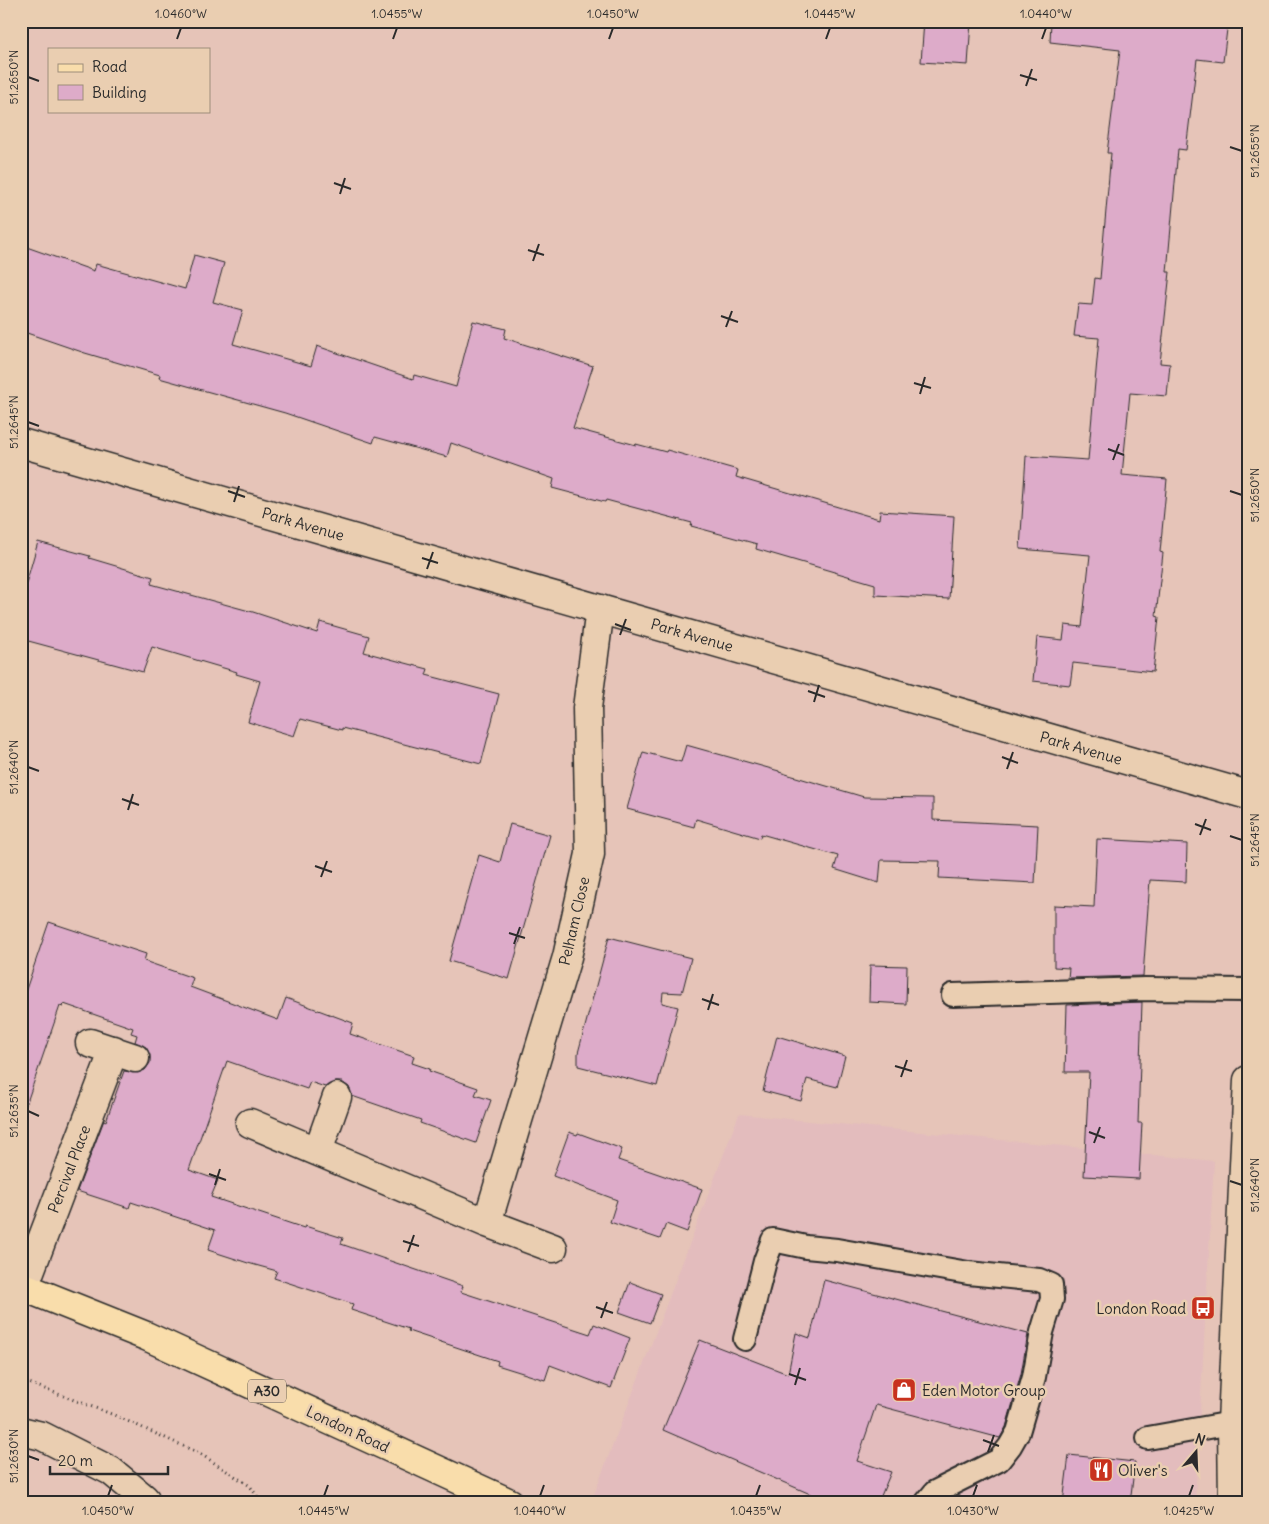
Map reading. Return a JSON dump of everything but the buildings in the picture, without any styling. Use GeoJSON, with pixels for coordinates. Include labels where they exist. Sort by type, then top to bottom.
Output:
{"type":"FeatureCollection","features":[{"type":"Feature","properties":{"kind":"main road","name":"London Road"},"geometry":{"type":"LineString","coordinates":[[23,1286],[154,1340],[510,1503]]}},
{"type":"Feature","properties":{"kind":"street","name":"Park Avenue"},"geometry":{"type":"LineString","coordinates":[[21,443],[1248,795]]}},
{"type":"Feature","properties":{"kind":"street","name":"Pelham Close"},"geometry":{"type":"LineString","coordinates":[[487,1223],[567,957],[590,854],[587,708],[600,609]]}},
{"type":"Feature","properties":{"kind":"street","name":"Percival Place"},"geometry":{"type":"LineString","coordinates":[[23,1286],[113,1050]]}},
{"type":"Feature","properties":{"kind":"street"},"geometry":{"type":"LineString","coordinates":[[1233,1503],[1232,1423],[1248,1080]]}},
{"type":"Feature","properties":{"kind":"street"},"geometry":{"type":"LineString","coordinates":[[318,1151],[337,1097]]}},
{"type":"Feature","properties":{"kind":"street"},"geometry":{"type":"LineString","coordinates":[[250,1123],[487,1223],[552,1248]]}},
{"type":"Feature","properties":{"kind":"street"},"geometry":{"type":"LineString","coordinates":[[21,1431],[42,1436],[111,1471],[145,1499],[146,1503]]}},
{"type":"Feature","properties":{"kind":"lane"},"geometry":{"type":"LineString","coordinates":[[953,995],[1145,989],[1248,990]]}},
{"type":"Feature","properties":{"kind":"lane"},"geometry":{"type":"LineString","coordinates":[[745,1339],[765,1261],[773,1240],[968,1273],[1039,1280],[1051,1285],[1052,1299],[1042,1332],[1034,1377],[1018,1432],[1010,1446],[999,1460],[935,1492],[926,1503]]}},
{"type":"Feature","properties":{"kind":"lane"},"geometry":{"type":"LineString","coordinates":[[1148,1438],[1232,1423]]}},
{"type":"Feature","properties":{"kind":"path"},"geometry":{"type":"LineString","coordinates":[[21,1380],[114,1415],[199,1453],[250,1486],[262,1503]]}},
{"type":"Feature","properties":{"kind":"shaded area"},"geometry":{"type":"Polygon","coordinates":[[[739,1114],[1214,1161],[1195,1503],[610,1503],[593,1497],[739,1114]]]}},
{"type":"Feature","properties":{"kind":"place","name":"London Road"},"geometry":{"type":"Point","coordinates":[1203,1308]}},
{"type":"Feature","properties":{"kind":"place","name":"Eden Motor Group"},"geometry":{"type":"Point","coordinates":[904,1390]}},
{"type":"Feature","properties":{"kind":"place","name":"Oliver's"},"geometry":{"type":"Point","coordinates":[1101,1470]}}]}
